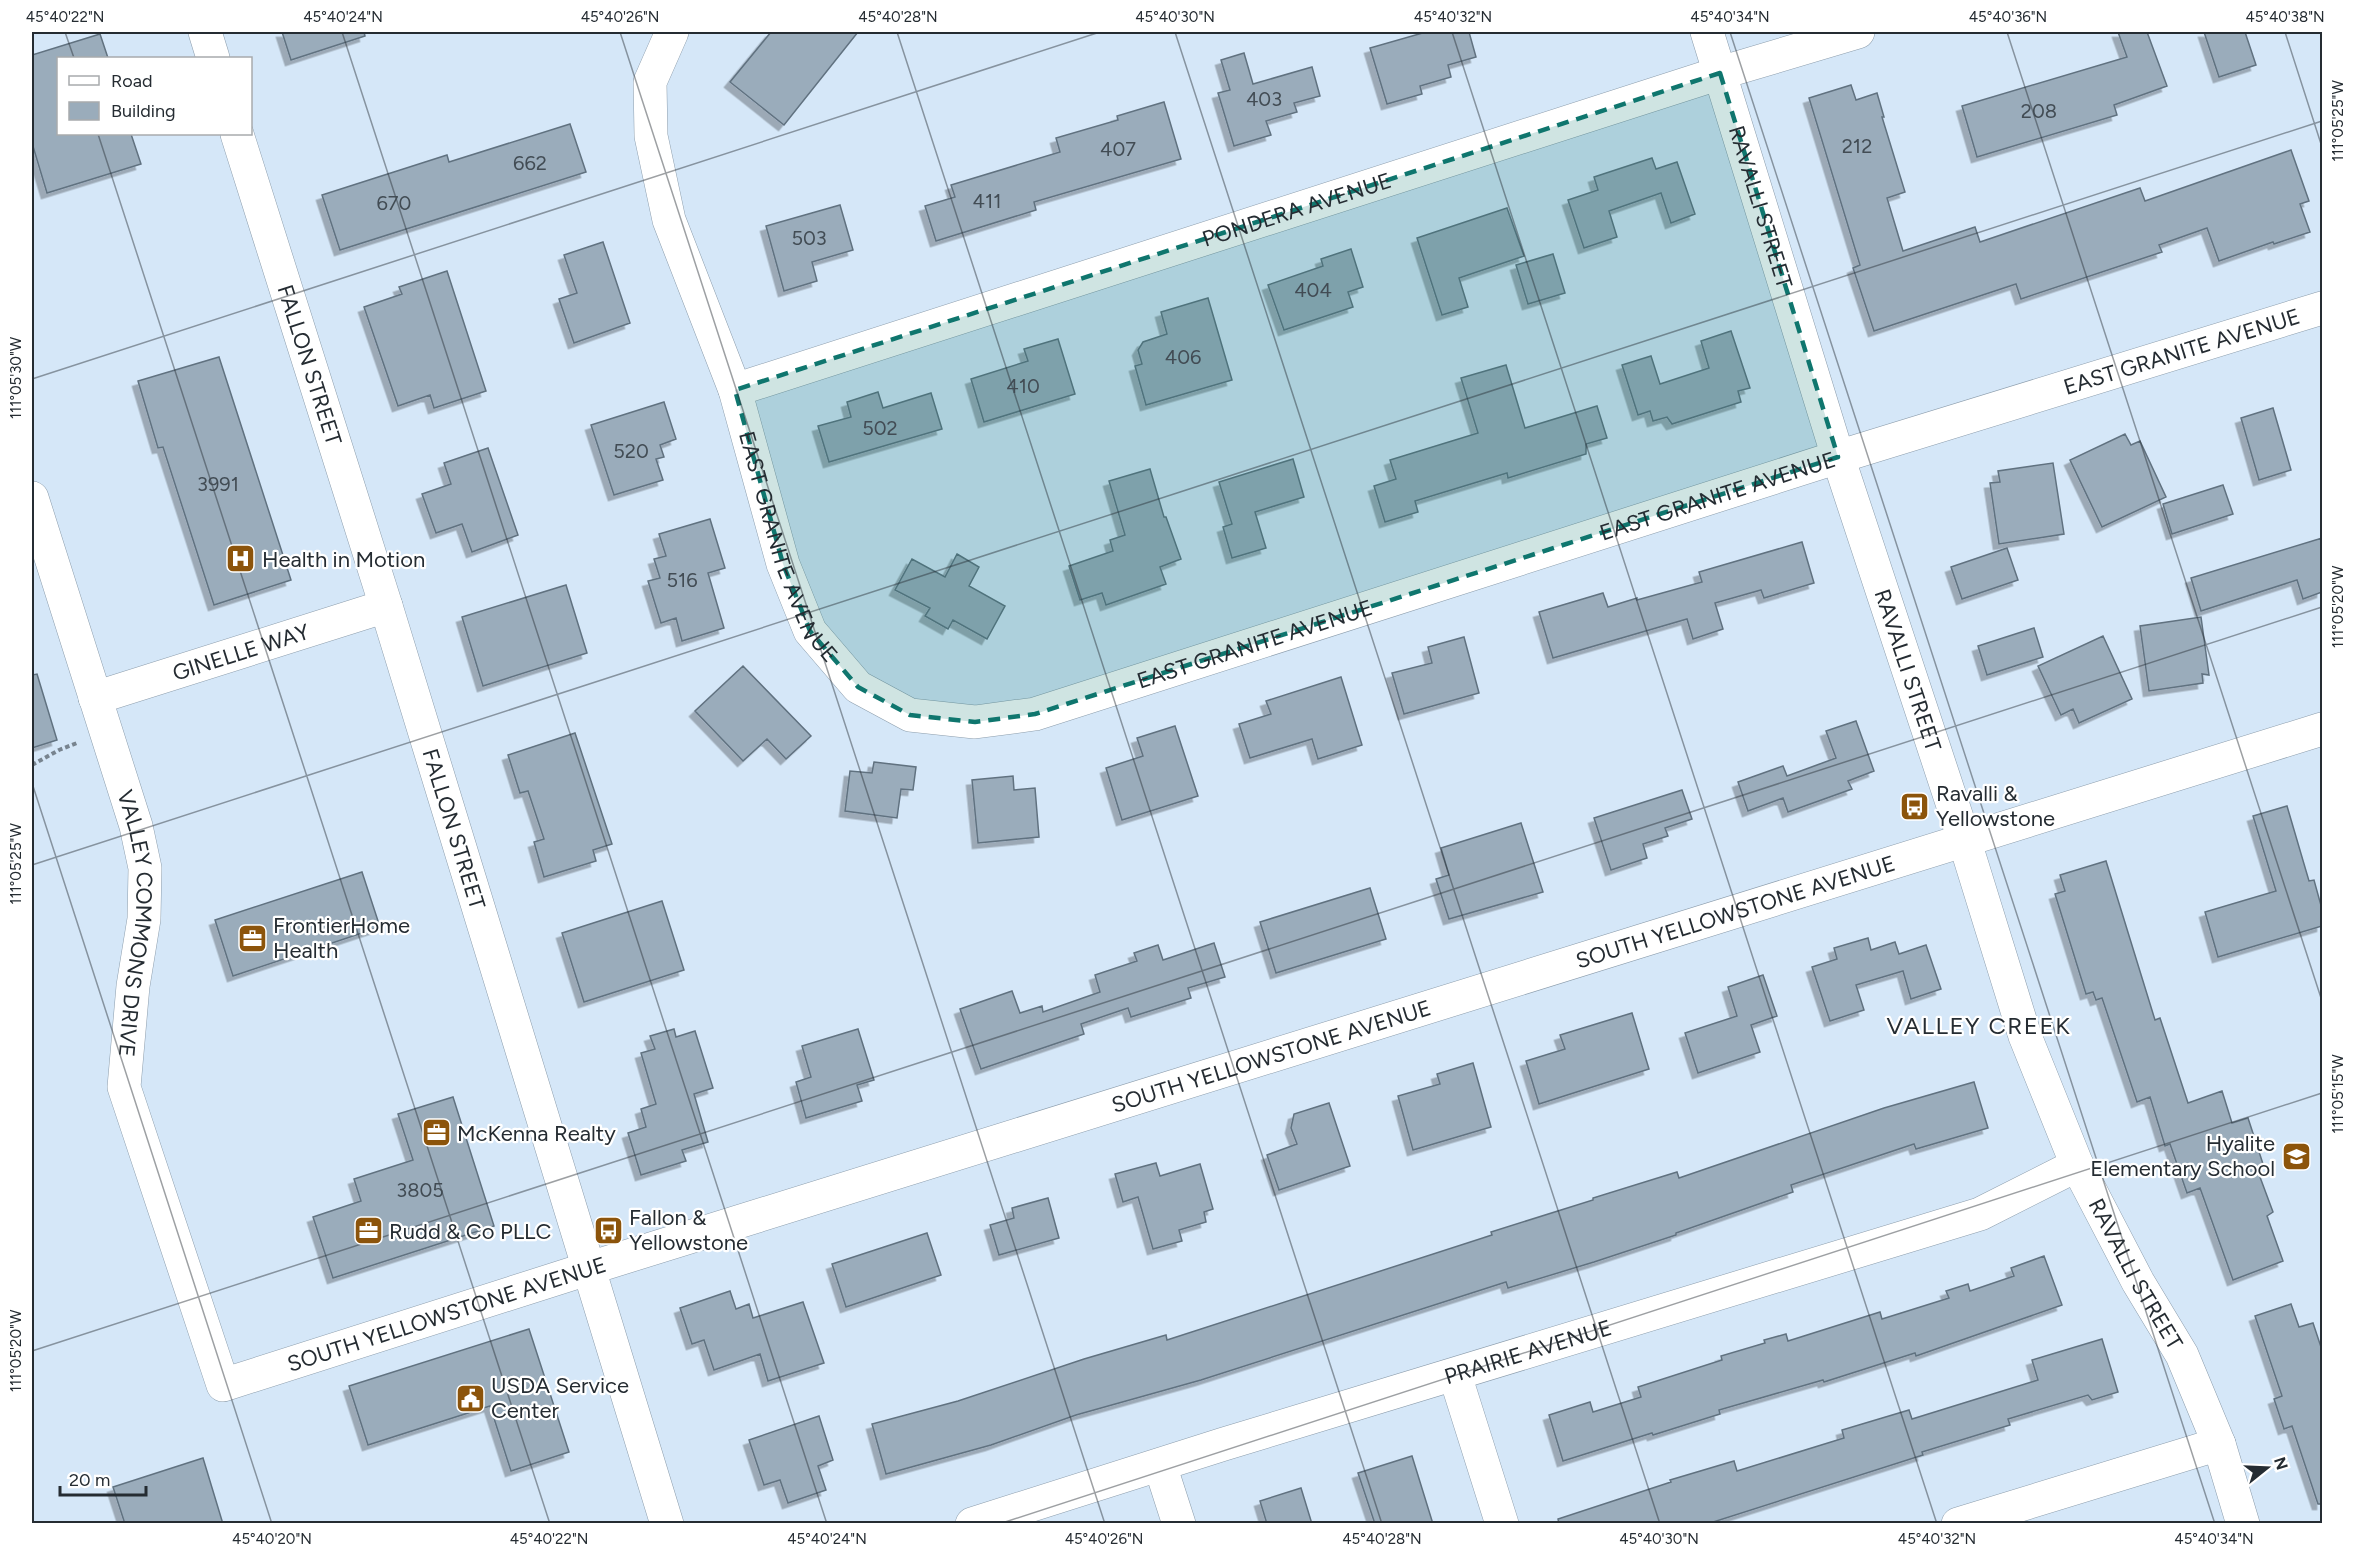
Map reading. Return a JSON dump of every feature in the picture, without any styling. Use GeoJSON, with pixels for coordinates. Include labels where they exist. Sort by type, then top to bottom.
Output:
{"type":"FeatureCollection","features":[{"type":"Feature","properties":{"kind":"street"},"geometry":{"type":"LineString","coordinates":[[205,32],[213,57]]}},
{"type":"Feature","properties":{"kind":"street","name":"EAST GRANITE AVENUE"},"geometry":{"type":"LineString","coordinates":[[672,32],[650,82],[651,136],[669,220],[735,390],[783,564],[810,631],[858,687],[910,716],[975,722],[1035,714],[1838,458],[2322,308]]}},
{"type":"Feature","properties":{"kind":"street","name":"RAVALLI STREET"},"geometry":{"type":"LineString","coordinates":[[1707,32],[1838,458],[1964,839],[2025,1036],[2077,1166],[2138,1282],[2182,1355],[2219,1444],[2243,1524]]}},
{"type":"Feature","properties":{"kind":"street","name":"PONDERA AVENUE"},"geometry":{"type":"LineString","coordinates":[[735,390],[1720,73],[1858,32]]}},
{"type":"Feature","properties":{"kind":"street","name":"FALLON STREET"},"geometry":{"type":"LineString","coordinates":[[237,135],[386,606],[667,1524]]}},
{"type":"Feature","properties":{"kind":"street","name":"VALLEY COMMONS DRIVE"},"geometry":{"type":"LineString","coordinates":[[32,498],[136,826],[145,867],[144,919],[133,986],[124,1087],[223,1385]]}},
{"type":"Feature","properties":{"kind":"street","name":"GINELLE WAY"},"geometry":{"type":"LineString","coordinates":[[95,698],[386,606]]}},
{"type":"Feature","properties":{"kind":"street","name":"SOUTH YELLOWSTONE AVENUE"},"geometry":{"type":"LineString","coordinates":[[223,1385],[590,1268],[2322,729]]}},
{"type":"Feature","properties":{"kind":"street","name":"PRAIRIE AVENUE"},"geometry":{"type":"LineString","coordinates":[[972,1524],[1980,1214],[2077,1166]]}},
{"type":"Feature","properties":{"kind":"street"},"geometry":{"type":"LineString","coordinates":[[1455,1375],[1502,1524]]}},
{"type":"Feature","properties":{"kind":"street"},"geometry":{"type":"LineString","coordinates":[[1958,1524],[2219,1444]]}},
{"type":"Feature","properties":{"kind":"street"},"geometry":{"type":"LineString","coordinates":[[1160,1465],[1179,1524]]}},
{"type":"Feature","properties":{"kind":"path"},"geometry":{"type":"LineString","coordinates":[[32,765],[59,750],[106,732]]}},
{"type":"Feature","properties":{"kind":"highlighted area"},"geometry":{"type":"Polygon","coordinates":[[[1720,73],[1838,457],[1035,714],[975,722],[910,715],[858,687],[810,631],[783,564],[735,390],[1720,73]]]}},
{"type":"Feature","properties":{"kind":"building"},"geometry":{"type":"Polygon","coordinates":[[[282,32],[364,32],[365,36],[291,60],[282,32]]]}},
{"type":"Feature","properties":{"kind":"building"},"geometry":{"type":"Polygon","coordinates":[[[771,32],[858,32],[784,125],[730,82],[771,32]]]}},
{"type":"Feature","properties":{"kind":"building"},"geometry":{"type":"Polygon","coordinates":[[[1426,32],[1469,32],[1476,57],[1448,65],[1451,77],[1420,86],[1422,94],[1387,104],[1370,48],[1426,32]]]}},
{"type":"Feature","properties":{"kind":"building"},"geometry":{"type":"Polygon","coordinates":[[[2118,32],[2147,32],[2167,86],[2114,105],[2117,115],[1977,157],[1962,106],[2127,57],[2118,32]]]}},
{"type":"Feature","properties":{"kind":"building"},"geometry":{"type":"Polygon","coordinates":[[[2204,32],[2245,32],[2256,65],[2219,77],[2204,32]]]}},
{"type":"Feature","properties":{"kind":"building"},"geometry":{"type":"Polygon","coordinates":[[[100,34],[108,57],[57,57],[57,135],[131,135],[141,164],[47,193],[32,143],[32,55],[100,34]]]}},
{"type":"Feature","properties":{"kind":"building"},"geometry":{"type":"Polygon","coordinates":[[[1244,53],[1253,84],[1312,67],[1320,96],[1294,103],[1297,112],[1266,121],[1271,135],[1234,146],[1218,93],[1230,90],[1221,60],[1244,53]]]}},
{"type":"Feature","properties":{"kind":"building"},"geometry":{"type":"Polygon","coordinates":[[[1851,85],[1856,100],[1877,93],[1905,192],[1887,198],[1903,251],[1975,227],[1980,242],[2140,188],[2145,201],[2291,150],[2309,201],[2300,204],[2310,232],[2219,261],[2207,228],[2159,245],[2162,252],[2021,299],[2016,284],[1874,331],[1853,268],[1860,265],[1809,98],[1851,85]]]}},
{"type":"Feature","properties":{"kind":"building"},"geometry":{"type":"Polygon","coordinates":[[[1164,102],[1181,159],[1034,202],[1036,210],[936,241],[925,206],[955,197],[951,185],[1060,152],[1056,138],[1118,120],[1117,116],[1164,102]]]}},
{"type":"Feature","properties":{"kind":"building"},"geometry":{"type":"Polygon","coordinates":[[[570,124],[586,172],[340,250],[322,195],[447,155],[449,162],[570,124]]]}},
{"type":"Feature","properties":{"kind":"building"},"geometry":{"type":"Polygon","coordinates":[[[1652,158],[1656,169],[1677,162],[1695,214],[1671,223],[1661,193],[1609,211],[1617,237],[1584,248],[1568,200],[1598,190],[1594,177],[1652,158]]]}},
{"type":"Feature","properties":{"kind":"building"},"geometry":{"type":"Polygon","coordinates":[[[840,205],[853,250],[812,262],[817,281],[784,291],[766,226],[840,205]]]}},
{"type":"Feature","properties":{"kind":"building"},"geometry":{"type":"Polygon","coordinates":[[[1507,208],[1524,256],[1459,278],[1468,307],[1442,315],[1417,238],[1507,208]]]}},
{"type":"Feature","properties":{"kind":"building"},"geometry":{"type":"Polygon","coordinates":[[[603,242],[630,323],[574,343],[559,299],[577,293],[564,255],[603,242]]]}},
{"type":"Feature","properties":{"kind":"building"},"geometry":{"type":"Polygon","coordinates":[[[1351,249],[1363,287],[1348,292],[1353,307],[1284,330],[1268,285],[1323,266],[1321,259],[1351,249]]]}},
{"type":"Feature","properties":{"kind":"building"},"geometry":{"type":"Polygon","coordinates":[[[1553,254],[1565,293],[1528,304],[1516,265],[1553,254]]]}},
{"type":"Feature","properties":{"kind":"building"},"geometry":{"type":"Polygon","coordinates":[[[447,271],[486,391],[434,408],[430,395],[398,406],[364,307],[402,294],[399,287],[447,271]]]}},
{"type":"Feature","properties":{"kind":"building"},"geometry":{"type":"Polygon","coordinates":[[[1208,298],[1232,380],[1146,405],[1135,366],[1142,364],[1138,350],[1143,342],[1167,334],[1161,312],[1208,298]]]}},
{"type":"Feature","properties":{"kind":"building"},"geometry":{"type":"Polygon","coordinates":[[[1731,331],[1750,388],[1738,391],[1741,402],[1672,424],[1667,417],[1653,421],[1650,411],[1638,415],[1622,365],[1651,356],[1660,384],[1709,368],[1701,341],[1731,331]]]}},
{"type":"Feature","properties":{"kind":"building"},"geometry":{"type":"Polygon","coordinates":[[[1058,339],[1075,394],[984,422],[971,379],[1028,361],[1024,349],[1058,339]]]}},
{"type":"Feature","properties":{"kind":"building"},"geometry":{"type":"Polygon","coordinates":[[[219,357],[291,580],[214,605],[163,447],[158,448],[138,381],[219,357]]]}},
{"type":"Feature","properties":{"kind":"building"},"geometry":{"type":"Polygon","coordinates":[[[1506,365],[1525,428],[1597,406],[1607,438],[1586,444],[1586,454],[1508,478],[1507,473],[1415,501],[1418,512],[1385,522],[1374,486],[1396,479],[1390,460],[1478,433],[1461,378],[1506,365]]]}},
{"type":"Feature","properties":{"kind":"building"},"geometry":{"type":"Polygon","coordinates":[[[878,392],[883,408],[931,393],[942,429],[829,462],[818,426],[851,417],[847,402],[878,392]]]}},
{"type":"Feature","properties":{"kind":"building"},"geometry":{"type":"Polygon","coordinates":[[[664,402],[676,439],[660,445],[664,457],[656,459],[663,480],[614,495],[591,425],[664,402]]]}},
{"type":"Feature","properties":{"kind":"building"},"geometry":{"type":"Polygon","coordinates":[[[2273,408],[2291,470],[2259,480],[2241,418],[2273,408]]]}},
{"type":"Feature","properties":{"kind":"building"},"geometry":{"type":"Polygon","coordinates":[[[2125,434],[2131,445],[2140,441],[2166,497],[2102,527],[2070,460],[2125,434]]]}},
{"type":"Feature","properties":{"kind":"building"},"geometry":{"type":"Polygon","coordinates":[[[488,448],[518,535],[472,552],[462,524],[436,533],[422,494],[451,484],[444,463],[488,448]]]}},
{"type":"Feature","properties":{"kind":"building"},"geometry":{"type":"Polygon","coordinates":[[[1293,459],[1304,497],[1255,512],[1266,548],[1232,558],[1223,527],[1232,524],[1219,482],[1293,459]]]}},
{"type":"Feature","properties":{"kind":"building"},"geometry":{"type":"Polygon","coordinates":[[[2053,463],[2064,534],[1999,544],[1990,483],[2000,482],[1998,471],[2053,463]]]}},
{"type":"Feature","properties":{"kind":"building"},"geometry":{"type":"Polygon","coordinates":[[[1150,469],[1164,517],[1166,517],[1181,559],[1160,567],[1166,584],[1106,605],[1102,593],[1080,600],[1069,566],[1113,551],[1110,540],[1125,535],[1109,481],[1150,469]]]}},
{"type":"Feature","properties":{"kind":"building"},"geometry":{"type":"Polygon","coordinates":[[[2223,485],[2233,514],[2172,534],[2163,504],[2223,485]]]}},
{"type":"Feature","properties":{"kind":"building"},"geometry":{"type":"Polygon","coordinates":[[[710,519],[725,568],[708,573],[724,628],[682,641],[676,618],[661,623],[648,581],[660,578],[654,559],[666,556],[659,534],[710,519]]]}},
{"type":"Feature","properties":{"kind":"building"},"geometry":{"type":"Polygon","coordinates":[[[2322,538],[2322,592],[2303,599],[2297,580],[2201,611],[2191,578],[2322,538]]]}},
{"type":"Feature","properties":{"kind":"building"},"geometry":{"type":"Polygon","coordinates":[[[1802,542],[1814,583],[1764,598],[1761,590],[1715,603],[1723,629],[1693,639],[1687,619],[1553,658],[1539,612],[1603,593],[1608,607],[1637,598],[1637,600],[1702,582],[1699,572],[1802,542]]]}},
{"type":"Feature","properties":{"kind":"building"},"geometry":{"type":"Polygon","coordinates":[[[2007,548],[2018,580],[1962,599],[1951,567],[2007,548]]]}},
{"type":"Feature","properties":{"kind":"building"},"geometry":{"type":"Polygon","coordinates":[[[957,554],[979,567],[969,586],[1005,606],[987,639],[953,620],[948,629],[925,616],[930,608],[895,590],[912,559],[945,577],[957,554]]]}},
{"type":"Feature","properties":{"kind":"building"},"geometry":{"type":"Polygon","coordinates":[[[566,585],[587,653],[483,686],[462,617],[566,585]]]}},
{"type":"Feature","properties":{"kind":"building"},"geometry":{"type":"Polygon","coordinates":[[[2201,617],[2209,675],[2202,674],[2203,683],[2149,691],[2140,626],[2201,617]]]}},
{"type":"Feature","properties":{"kind":"building"},"geometry":{"type":"Polygon","coordinates":[[[2034,628],[2043,657],[1987,675],[1978,646],[2034,628]]]}},
{"type":"Feature","properties":{"kind":"building"},"geometry":{"type":"Polygon","coordinates":[[[2103,636],[2132,699],[2079,723],[2073,709],[2061,715],[2038,666],[2103,636]]]}},
{"type":"Feature","properties":{"kind":"building"},"geometry":{"type":"Polygon","coordinates":[[[1464,637],[1479,693],[1404,714],[1392,673],[1432,663],[1428,647],[1464,637]]]}},
{"type":"Feature","properties":{"kind":"building"},"geometry":{"type":"Polygon","coordinates":[[[743,666],[811,736],[786,759],[767,739],[743,761],[695,711],[743,666]]]}},
{"type":"Feature","properties":{"kind":"building"},"geometry":{"type":"Polygon","coordinates":[[[37,674],[57,740],[32,748],[32,675],[37,674]]]}},
{"type":"Feature","properties":{"kind":"building"},"geometry":{"type":"Polygon","coordinates":[[[1341,677],[1362,745],[1318,759],[1312,739],[1250,758],[1239,724],[1271,714],[1266,701],[1341,677]]]}},
{"type":"Feature","properties":{"kind":"building"},"geometry":{"type":"Polygon","coordinates":[[[1856,721],[1874,771],[1848,781],[1852,789],[1788,812],[1783,798],[1748,811],[1738,782],[1783,766],[1787,776],[1836,758],[1826,731],[1856,721]]]}},
{"type":"Feature","properties":{"kind":"building"},"geometry":{"type":"Polygon","coordinates":[[[1175,726],[1198,796],[1122,820],[1106,768],[1143,756],[1137,738],[1175,726]]]}},
{"type":"Feature","properties":{"kind":"building"},"geometry":{"type":"Polygon","coordinates":[[[575,733],[612,844],[593,850],[596,861],[544,877],[534,842],[544,839],[528,791],[520,793],[508,755],[575,733]]]}},
{"type":"Feature","properties":{"kind":"building"},"geometry":{"type":"Polygon","coordinates":[[[874,762],[916,767],[913,790],[901,789],[897,818],[845,811],[850,771],[872,773],[874,762]]]}},
{"type":"Feature","properties":{"kind":"building"},"geometry":{"type":"Polygon","coordinates":[[[1013,776],[1014,790],[1035,788],[1039,837],[978,843],[972,780],[1013,776]]]}},
{"type":"Feature","properties":{"kind":"building"},"geometry":{"type":"Polygon","coordinates":[[[1682,790],[1692,819],[1665,828],[1668,836],[1643,844],[1647,858],[1611,870],[1594,818],[1682,790]]]}},
{"type":"Feature","properties":{"kind":"building"},"geometry":{"type":"Polygon","coordinates":[[[2287,806],[2309,881],[2314,880],[2322,909],[2322,926],[2218,957],[2205,912],[2276,891],[2253,816],[2287,806]]]}},
{"type":"Feature","properties":{"kind":"building"},"geometry":{"type":"Polygon","coordinates":[[[1521,823],[1543,892],[1449,919],[1436,879],[1449,875],[1441,848],[1521,823]]]}},
{"type":"Feature","properties":{"kind":"building"},"geometry":{"type":"Polygon","coordinates":[[[2106,861],[2155,1020],[2160,1018],[2188,1103],[2222,1091],[2232,1123],[2248,1118],[2264,1167],[2257,1169],[2273,1212],[2267,1216],[2283,1261],[2233,1280],[2200,1188],[2187,1193],[2170,1144],[2165,1146],[2150,1097],[2137,1102],[2102,998],[2096,1000],[2093,992],[2086,994],[2055,894],[2065,891],[2060,875],[2106,861]]]}},
{"type":"Feature","properties":{"kind":"building"},"geometry":{"type":"Polygon","coordinates":[[[362,872],[380,927],[233,976],[215,920],[362,872]]]}},
{"type":"Feature","properties":{"kind":"building"},"geometry":{"type":"Polygon","coordinates":[[[1370,888],[1386,939],[1276,973],[1260,922],[1370,888]]]}},
{"type":"Feature","properties":{"kind":"building"},"geometry":{"type":"Polygon","coordinates":[[[662,901],[684,970],[584,1002],[562,933],[662,901]]]}},
{"type":"Feature","properties":{"kind":"building"},"geometry":{"type":"Polygon","coordinates":[[[1868,938],[1871,950],[1895,942],[1899,954],[1926,945],[1941,989],[1911,999],[1903,971],[1856,985],[1864,1010],[1830,1021],[1812,967],[1837,959],[1834,948],[1868,938]]]}},
{"type":"Feature","properties":{"kind":"building"},"geometry":{"type":"Polygon","coordinates":[[[1214,943],[1225,977],[1188,988],[1191,998],[1131,1017],[1128,1008],[1081,1024],[1084,1034],[981,1069],[960,1009],[1012,991],[1020,1013],[1042,1006],[1043,1012],[1100,992],[1095,975],[1137,961],[1134,953],[1158,945],[1163,960],[1214,943]]]}},
{"type":"Feature","properties":{"kind":"building"},"geometry":{"type":"Polygon","coordinates":[[[1763,975],[1777,1016],[1751,1025],[1760,1052],[1698,1073],[1685,1033],[1737,1016],[1728,987],[1763,975]]]}},
{"type":"Feature","properties":{"kind":"building"},"geometry":{"type":"Polygon","coordinates":[[[1632,1013],[1649,1069],[1539,1104],[1526,1061],[1565,1049],[1560,1035],[1632,1013]]]}},
{"type":"Feature","properties":{"kind":"building"},"geometry":{"type":"Polygon","coordinates":[[[674,1029],[676,1037],[695,1031],[713,1088],[694,1094],[708,1142],[682,1150],[686,1161],[641,1175],[628,1133],[646,1127],[641,1109],[656,1104],[641,1053],[655,1049],[650,1036],[674,1029]]]}},
{"type":"Feature","properties":{"kind":"building"},"geometry":{"type":"Polygon","coordinates":[[[858,1029],[874,1080],[857,1085],[862,1101],[806,1118],[796,1082],[811,1077],[802,1046],[858,1029]]]}},
{"type":"Feature","properties":{"kind":"building"},"geometry":{"type":"Polygon","coordinates":[[[1473,1063],[1491,1127],[1413,1150],[1398,1096],[1440,1084],[1437,1074],[1473,1063]]]}},
{"type":"Feature","properties":{"kind":"building"},"geometry":{"type":"Polygon","coordinates":[[[1974,1082],[1988,1128],[1916,1149],[1914,1144],[1791,1185],[1793,1192],[1594,1262],[1508,1288],[1506,1282],[1201,1380],[1076,1415],[991,1445],[886,1474],[872,1424],[958,1401],[1084,1359],[1166,1335],[1167,1340],[1492,1235],[1491,1232],[1593,1200],[1593,1198],[1677,1172],[1679,1178],[1884,1108],[1974,1082]]]}},
{"type":"Feature","properties":{"kind":"building"},"geometry":{"type":"Polygon","coordinates":[[[453,1097],[494,1226],[333,1278],[313,1217],[361,1201],[354,1179],[413,1160],[398,1114],[453,1097]]]}},
{"type":"Feature","properties":{"kind":"building"},"geometry":{"type":"Polygon","coordinates":[[[1329,1103],[1350,1166],[1279,1190],[1267,1155],[1297,1144],[1291,1128],[1294,1114],[1329,1103]]]}},
{"type":"Feature","properties":{"kind":"building"},"geometry":{"type":"Polygon","coordinates":[[[1156,1163],[1160,1176],[1200,1164],[1213,1209],[1204,1212],[1206,1222],[1179,1230],[1182,1241],[1153,1249],[1138,1197],[1123,1202],[1115,1174],[1156,1163]]]}},
{"type":"Feature","properties":{"kind":"building"},"geometry":{"type":"Polygon","coordinates":[[[1048,1198],[1059,1238],[999,1255],[990,1225],[1014,1218],[1012,1208],[1048,1198]]]}},
{"type":"Feature","properties":{"kind":"building"},"geometry":{"type":"Polygon","coordinates":[[[927,1233],[941,1275],[846,1307],[832,1264],[927,1233]]]}},
{"type":"Feature","properties":{"kind":"building"},"geometry":{"type":"Polygon","coordinates":[[[2044,1256],[2062,1305],[1916,1356],[1915,1353],[1824,1382],[1823,1380],[1719,1410],[1720,1414],[1563,1461],[1549,1415],[1590,1402],[1593,1412],[1641,1397],[1638,1387],[1722,1360],[1721,1356],[1765,1343],[1764,1340],[1786,1334],[1788,1341],[1880,1312],[1882,1319],[1949,1298],[1946,1291],[1968,1284],[1970,1291],[2014,1276],[2011,1268],[2044,1256]]]}},
{"type":"Feature","properties":{"kind":"building"},"geometry":{"type":"Polygon","coordinates":[[[730,1291],[736,1309],[749,1304],[753,1318],[803,1302],[824,1363],[768,1381],[760,1354],[714,1370],[704,1340],[692,1344],[680,1308],[730,1291]]]}},
{"type":"Feature","properties":{"kind":"building"},"geometry":{"type":"Polygon","coordinates":[[[2291,1304],[2299,1327],[2313,1323],[2322,1350],[2322,1504],[2318,1504],[2292,1426],[2284,1429],[2274,1399],[2282,1396],[2255,1316],[2291,1304]]]}},
{"type":"Feature","properties":{"kind":"building"},"geometry":{"type":"Polygon","coordinates":[[[529,1329],[569,1452],[511,1471],[490,1406],[368,1445],[349,1386],[529,1329]]]}},
{"type":"Feature","properties":{"kind":"building"},"geometry":{"type":"Polygon","coordinates":[[[2102,1339],[2118,1392],[2092,1400],[2088,1395],[2008,1419],[2010,1425],[1707,1524],[1559,1524],[1558,1519],[1671,1482],[1670,1480],[1734,1461],[1737,1471],[1844,1438],[1842,1430],[1909,1410],[1912,1419],[2038,1380],[2032,1360],[2102,1339]]]}},
{"type":"Feature","properties":{"kind":"building"},"geometry":{"type":"Polygon","coordinates":[[[819,1416],[833,1460],[818,1466],[826,1490],[788,1503],[780,1480],[764,1485],[749,1440],[819,1416]]]}},
{"type":"Feature","properties":{"kind":"building"},"geometry":{"type":"Polygon","coordinates":[[[1412,1456],[1433,1524],[1375,1524],[1358,1473],[1412,1456]]]}},
{"type":"Feature","properties":{"kind":"building"},"geometry":{"type":"Polygon","coordinates":[[[203,1458],[223,1524],[125,1524],[113,1487],[203,1458]]]}},
{"type":"Feature","properties":{"kind":"building"},"geometry":{"type":"Polygon","coordinates":[[[1301,1488],[1312,1524],[1267,1524],[1260,1501],[1301,1488]]]}},
{"type":"Feature","properties":{"kind":"place","name":"Health in Motion"},"geometry":{"type":"Point","coordinates":[241,559]}},
{"type":"Feature","properties":{"kind":"place","name":"Ravalli & Yellowstone"},"geometry":{"type":"Point","coordinates":[1915,806]}},
{"type":"Feature","properties":{"kind":"place","name":"FrontierHome Health"},"geometry":{"type":"Point","coordinates":[252,938]}},
{"type":"Feature","properties":{"kind":"place","name":"McKenna Realty"},"geometry":{"type":"Point","coordinates":[436,1133]}},
{"type":"Feature","properties":{"kind":"place","name":"Hyalite Elementary School"},"geometry":{"type":"Point","coordinates":[2296,1156]}},
{"type":"Feature","properties":{"kind":"place","name":"Fallon & Yellowstone"},"geometry":{"type":"Point","coordinates":[608,1230]}},
{"type":"Feature","properties":{"kind":"place","name":"Rudd & Co PLLC"},"geometry":{"type":"Point","coordinates":[368,1231]}},
{"type":"Feature","properties":{"kind":"place","name":"USDA Service Center"},"geometry":{"type":"Point","coordinates":[470,1398]}},
{"type":"Feature","properties":{"kind":"district","name":"VALLEY CREEK"},"geometry":{"type":"Point","coordinates":[1979,1025]}}]}
